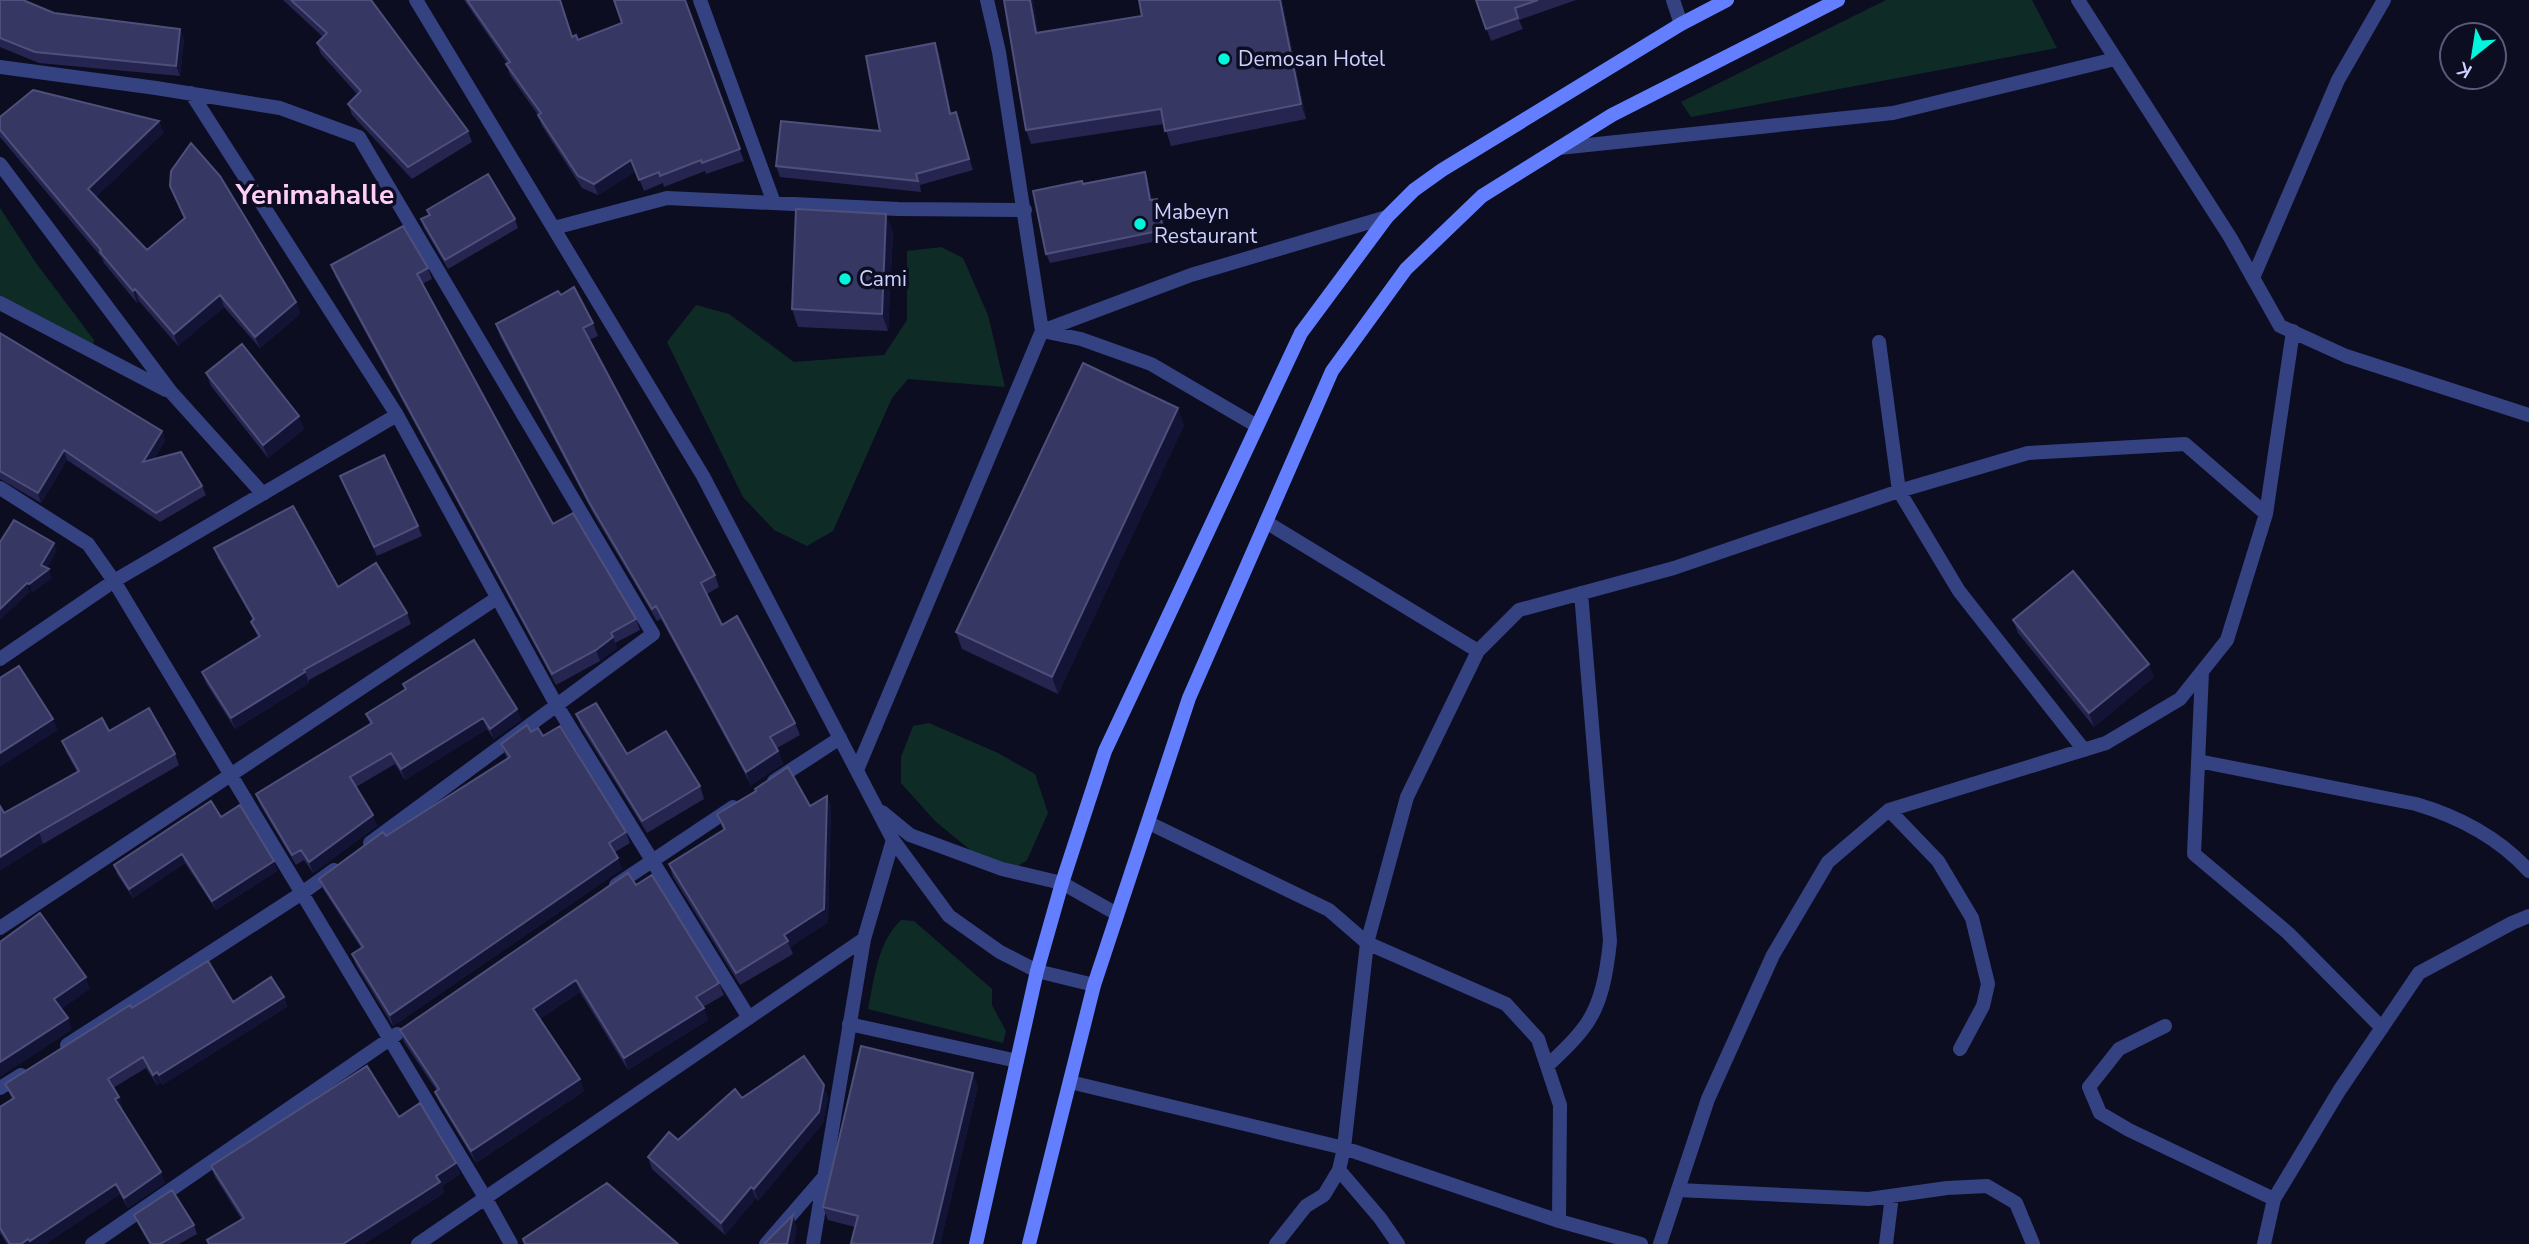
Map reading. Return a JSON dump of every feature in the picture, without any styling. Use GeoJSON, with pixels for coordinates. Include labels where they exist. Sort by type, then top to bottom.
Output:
{"type":"FeatureCollection","features":[{"type":"Feature","properties":{"kind":"main road"},"geometry":{"type":"LineString","coordinates":[[976,1244],[1037,971],[1062,883],[1105,751],[1301,333],[1387,217],[1414,190],[1442,170],[1681,24],[1727,0]]}},
{"type":"Feature","properties":{"kind":"main road"},"geometry":{"type":"LineString","coordinates":[[1029,1244],[1094,985],[1189,698],[1332,371],[1406,269],[1482,196],[1612,115],[1838,0]]}},
{"type":"Feature","properties":{"kind":"street"},"geometry":{"type":"LineString","coordinates":[[416,0],[703,476],[893,839],[949,916],[1000,952],[1037,971],[1094,985]]}},
{"type":"Feature","properties":{"kind":"street"},"geometry":{"type":"LineString","coordinates":[[700,0],[774,203]]}},
{"type":"Feature","properties":{"kind":"street"},"geometry":{"type":"LineString","coordinates":[[857,770],[1042,331],[999,52],[987,0]]}},
{"type":"Feature","properties":{"kind":"street"},"geometry":{"type":"LineString","coordinates":[[1673,0],[1681,24]]}},
{"type":"Feature","properties":{"kind":"street"},"geometry":{"type":"LineString","coordinates":[[2078,0],[2230,237],[2280,326],[2346,356],[2529,415]]}},
{"type":"Feature","properties":{"kind":"street"},"geometry":{"type":"LineString","coordinates":[[2253,278],[2338,80],[2384,0]]}},
{"type":"Feature","properties":{"kind":"street"},"geometry":{"type":"LineString","coordinates":[[1559,148],[1893,113],[2115,58]]}},
{"type":"Feature","properties":{"kind":"street"},"geometry":{"type":"LineString","coordinates":[[0,67],[280,108],[359,137],[653,634],[302,893],[58,1051]]}},
{"type":"Feature","properties":{"kind":"street"},"geometry":{"type":"LineString","coordinates":[[191,93],[397,415],[557,706],[749,1018]]}},
{"type":"Feature","properties":{"kind":"street"},"geometry":{"type":"LineString","coordinates":[[0,164],[171,392],[263,494]]}},
{"type":"Feature","properties":{"kind":"street"},"geometry":{"type":"LineString","coordinates":[[554,228],[667,198],[898,209],[1025,210]]}},
{"type":"Feature","properties":{"kind":"street"},"geometry":{"type":"LineString","coordinates":[[1042,331],[1191,275],[1387,217]]}},
{"type":"Feature","properties":{"kind":"street"},"geometry":{"type":"LineString","coordinates":[[0,303],[171,392]]}},
{"type":"Feature","properties":{"kind":"street"},"geometry":{"type":"LineString","coordinates":[[1042,331],[1081,339],[1151,364],[1257,426]]}},
{"type":"Feature","properties":{"kind":"street"},"geometry":{"type":"LineString","coordinates":[[1660,1244],[1708,1099],[1773,955],[1828,862],[1889,810],[2106,743],[2180,699],[2227,640],[2266,514],[2293,331]]}},
{"type":"Feature","properties":{"kind":"street"},"geometry":{"type":"LineString","coordinates":[[1879,342],[1899,491],[1959,591],[2084,750]]}},
{"type":"Feature","properties":{"kind":"street"},"geometry":{"type":"LineString","coordinates":[[2,655],[114,581],[397,415]]}},
{"type":"Feature","properties":{"kind":"street"},"geometry":{"type":"LineString","coordinates":[[1276,1244],[1306,1206],[1324,1195],[1339,1170],[1344,1148],[1367,943],[1407,797],[1478,651],[1519,610],[1674,568],[1899,491],[2028,453],[2185,444],[2266,514]]}},
{"type":"Feature","properties":{"kind":"street"},"geometry":{"type":"LineString","coordinates":[[0,488],[88,544],[114,581],[511,1244]]}},
{"type":"Feature","properties":{"kind":"street"},"geometry":{"type":"LineString","coordinates":[[1266,522],[1478,651]]}},
{"type":"Feature","properties":{"kind":"street"},"geometry":{"type":"LineString","coordinates":[[1547,1066],[1584,1029],[1607,966],[1610,940],[1581,593]]}},
{"type":"Feature","properties":{"kind":"street"},"geometry":{"type":"LineString","coordinates":[[0,928],[498,598]]}},
{"type":"Feature","properties":{"kind":"street"},"geometry":{"type":"LineString","coordinates":[[2202,672],[2194,854],[2288,933],[2382,1028]]}},
{"type":"Feature","properties":{"kind":"street"},"geometry":{"type":"LineString","coordinates":[[763,788],[840,738]]}},
{"type":"Feature","properties":{"kind":"street"},"geometry":{"type":"LineString","coordinates":[[2198,761],[2416,803],[2472,825],[2498,842],[2529,871]]}},
{"type":"Feature","properties":{"kind":"street"},"geometry":{"type":"LineString","coordinates":[[607,891],[741,803]]}},
{"type":"Feature","properties":{"kind":"street"},"geometry":{"type":"LineString","coordinates":[[878,809],[910,835],[1002,869],[1062,883],[1117,914]]}},
{"type":"Feature","properties":{"kind":"street"},"geometry":{"type":"LineString","coordinates":[[1889,810],[1938,861],[1972,918],[1988,984],[1983,1006],[1960,1049]]}},
{"type":"Feature","properties":{"kind":"street"},"geometry":{"type":"LineString","coordinates":[[1149,823],[1329,910],[1367,943],[1506,1004],[1538,1039],[1560,1105],[1559,1221]]}},
{"type":"Feature","properties":{"kind":"street"},"geometry":{"type":"LineString","coordinates":[[813,1244],[864,939],[893,839]]}},
{"type":"Feature","properties":{"kind":"street"},"geometry":{"type":"LineString","coordinates":[[2264,1244],[2274,1199],[2339,1091],[2419,973],[2529,916]]}},
{"type":"Feature","properties":{"kind":"street"},"geometry":{"type":"LineString","coordinates":[[418,1244],[864,939]]}},
{"type":"Feature","properties":{"kind":"street"},"geometry":{"type":"LineString","coordinates":[[92,1244],[413,1023]]}},
{"type":"Feature","properties":{"kind":"street"},"geometry":{"type":"LineString","coordinates":[[849,1024],[1017,1061]]}},
{"type":"Feature","properties":{"kind":"street"},"geometry":{"type":"LineString","coordinates":[[2165,1026],[2119,1049],[2089,1087],[2100,1113],[2274,1199]]}},
{"type":"Feature","properties":{"kind":"street"},"geometry":{"type":"LineString","coordinates":[[0,1088],[35,1066]]}},
{"type":"Feature","properties":{"kind":"street"},"geometry":{"type":"LineString","coordinates":[[1070,1083],[1344,1148],[1559,1221],[1641,1244]]}},
{"type":"Feature","properties":{"kind":"street"},"geometry":{"type":"LineString","coordinates":[[1339,1170],[1380,1218],[1398,1244]]}},
{"type":"Feature","properties":{"kind":"street"},"geometry":{"type":"LineString","coordinates":[[766,1244],[824,1177]]}},
{"type":"Feature","properties":{"kind":"street"},"geometry":{"type":"LineString","coordinates":[[1678,1190],[1869,1199],[1947,1188],[1987,1186],[2016,1203],[2033,1244]]}},
{"type":"Feature","properties":{"kind":"street"},"geometry":{"type":"LineString","coordinates":[[1886,1244],[1892,1196]]}},
{"type":"Feature","properties":{"kind":"green space"},"geometry":{"type":"Polygon","coordinates":[[[1886,0],[2032,0],[2057,48],[1691,117],[1681,102],[1886,0]]]}},
{"type":"Feature","properties":{"kind":"green space"},"geometry":{"type":"Polygon","coordinates":[[[0,208],[36,263],[94,340],[93,347],[0,296],[0,208]]]}},
{"type":"Feature","properties":{"kind":"green space"},"geometry":{"type":"Polygon","coordinates":[[[941,247],[963,258],[988,315],[1005,387],[908,379],[892,398],[833,531],[807,546],[774,530],[743,497],[667,342],[696,305],[729,314],[794,362],[884,355],[907,320],[907,251],[941,247]]]}},
{"type":"Feature","properties":{"kind":"green space"},"geometry":{"type":"Polygon","coordinates":[[[929,723],[998,753],[1035,774],[1048,813],[1027,860],[1014,869],[980,858],[935,821],[901,783],[901,757],[913,726],[929,723]]]}},
{"type":"Feature","properties":{"kind":"green space"},"geometry":{"type":"Polygon","coordinates":[[[901,920],[914,921],[992,989],[992,1005],[1006,1031],[1003,1043],[868,1009],[882,950],[901,920]]]}},
{"type":"Feature","properties":{"kind":"building"},"geometry":{"type":"Polygon","coordinates":[[[0,0],[23,0],[54,13],[180,29],[176,66],[35,52],[0,38],[0,0]]]}},
{"type":"Feature","properties":{"kind":"building"},"geometry":{"type":"Polygon","coordinates":[[[291,0],[371,0],[468,131],[408,167],[348,104],[361,91],[317,43],[327,33],[291,0]]]}},
{"type":"Feature","properties":{"kind":"building"},"geometry":{"type":"Polygon","coordinates":[[[467,0],[560,0],[572,37],[576,35],[578,40],[622,23],[614,0],[685,0],[740,149],[660,176],[659,172],[639,180],[631,160],[594,184],[578,176],[538,115],[541,113],[506,64],[510,62],[467,0]]]}},
{"type":"Feature","properties":{"kind":"building"},"geometry":{"type":"Polygon","coordinates":[[[1004,0],[1030,0],[1036,33],[1142,16],[1139,0],[1280,0],[1301,104],[1165,131],[1161,109],[1026,130],[1004,0]]]}},
{"type":"Feature","properties":{"kind":"building"},"geometry":{"type":"Polygon","coordinates":[[[1476,0],[1538,0],[1515,8],[1518,18],[1486,29],[1476,0]]]}},
{"type":"Feature","properties":{"kind":"building"},"geometry":{"type":"Polygon","coordinates":[[[935,43],[950,114],[956,112],[969,159],[916,174],[918,181],[776,166],[781,121],[880,131],[866,56],[935,43]]]}},
{"type":"Feature","properties":{"kind":"building"},"geometry":{"type":"Polygon","coordinates":[[[33,90],[159,121],[88,189],[147,250],[185,218],[170,186],[171,171],[191,143],[220,176],[296,302],[255,337],[220,295],[174,334],[135,289],[133,291],[0,130],[0,117],[33,90]]]}},
{"type":"Feature","properties":{"kind":"building"},"geometry":{"type":"Polygon","coordinates":[[[1145,172],[1150,200],[1157,199],[1163,230],[1046,254],[1033,191],[1145,172]]]}},
{"type":"Feature","properties":{"kind":"building"},"geometry":{"type":"Polygon","coordinates":[[[488,174],[515,219],[445,260],[421,219],[430,215],[427,210],[488,174]]]}},
{"type":"Feature","properties":{"kind":"building","name":"Cami"},"geometry":{"type":"Polygon","coordinates":[[[796,209],[886,214],[882,314],[792,309],[796,209]]]}},
{"type":"Feature","properties":{"kind":"building"},"geometry":{"type":"Polygon","coordinates":[[[403,226],[428,268],[417,274],[553,524],[573,513],[636,619],[611,633],[613,637],[596,650],[552,674],[331,265],[403,226]]]}},
{"type":"Feature","properties":{"kind":"building"},"geometry":{"type":"Polygon","coordinates":[[[574,287],[593,323],[583,328],[715,575],[701,583],[722,625],[737,616],[795,723],[770,737],[778,751],[746,772],[656,606],[652,609],[589,502],[496,324],[558,291],[561,295],[574,287]]]}},
{"type":"Feature","properties":{"kind":"building"},"geometry":{"type":"Polygon","coordinates":[[[0,333],[162,431],[143,462],[181,452],[202,486],[156,513],[64,450],[38,493],[0,471],[0,333]]]}},
{"type":"Feature","properties":{"kind":"building"},"geometry":{"type":"Polygon","coordinates":[[[242,344],[299,416],[263,445],[206,373],[242,344]]]}},
{"type":"Feature","properties":{"kind":"building"},"geometry":{"type":"Polygon","coordinates":[[[1083,363],[1178,408],[1052,677],[956,632],[1083,363]]]}},
{"type":"Feature","properties":{"kind":"building"},"geometry":{"type":"Polygon","coordinates":[[[384,455],[418,526],[374,547],[340,476],[384,455]]]}},
{"type":"Feature","properties":{"kind":"building"},"geometry":{"type":"Polygon","coordinates":[[[293,506],[338,587],[376,563],[407,613],[304,670],[305,672],[231,718],[202,672],[260,636],[251,622],[254,619],[214,548],[293,506]]]}},
{"type":"Feature","properties":{"kind":"building"},"geometry":{"type":"Polygon","coordinates":[[[14,520],[54,543],[41,565],[49,569],[27,583],[0,609],[0,542],[14,520]]]}},
{"type":"Feature","properties":{"kind":"building"},"geometry":{"type":"Polygon","coordinates":[[[2073,571],[2149,664],[2089,713],[2013,620],[2073,571]]]}},
{"type":"Feature","properties":{"kind":"building"},"geometry":{"type":"Polygon","coordinates":[[[474,640],[517,709],[490,729],[483,718],[401,769],[391,753],[350,777],[373,815],[309,862],[301,850],[292,855],[256,794],[372,723],[366,714],[406,689],[403,684],[474,640]]]}},
{"type":"Feature","properties":{"kind":"building"},"geometry":{"type":"Polygon","coordinates":[[[19,666],[53,719],[0,753],[0,678],[19,666]]]}},
{"type":"Feature","properties":{"kind":"building"},"geometry":{"type":"Polygon","coordinates":[[[596,703],[627,754],[666,731],[700,786],[642,821],[576,714],[596,703]]]}},
{"type":"Feature","properties":{"kind":"building"},"geometry":{"type":"Polygon","coordinates":[[[149,708],[175,754],[0,857],[0,806],[4,813],[79,771],[62,741],[102,718],[109,731],[149,708]]]}},
{"type":"Feature","properties":{"kind":"building"},"geometry":{"type":"Polygon","coordinates":[[[527,725],[531,732],[538,728],[543,736],[560,726],[626,832],[609,843],[618,858],[390,1015],[352,954],[363,947],[319,879],[383,832],[386,836],[510,757],[501,744],[527,725]]]}},
{"type":"Feature","properties":{"kind":"building"},"geometry":{"type":"Polygon","coordinates":[[[788,767],[810,806],[827,796],[824,909],[784,935],[788,941],[736,973],[669,864],[725,829],[717,814],[756,791],[755,789],[788,767]]]}},
{"type":"Feature","properties":{"kind":"building"},"geometry":{"type":"Polygon","coordinates":[[[211,801],[221,817],[240,805],[274,861],[212,901],[182,854],[129,889],[114,865],[211,801]]]}},
{"type":"Feature","properties":{"kind":"building"},"geometry":{"type":"Polygon","coordinates":[[[628,873],[636,885],[652,875],[719,983],[696,997],[704,1008],[624,1058],[576,980],[533,1009],[580,1079],[471,1151],[435,1092],[439,1089],[400,1030],[628,873]]]}},
{"type":"Feature","properties":{"kind":"building"},"geometry":{"type":"Polygon","coordinates":[[[40,913],[86,977],[54,999],[68,1018],[0,1062],[0,942],[40,913]]]}},
{"type":"Feature","properties":{"kind":"building"},"geometry":{"type":"Polygon","coordinates":[[[208,961],[233,1002],[271,977],[284,997],[159,1075],[157,1072],[153,1075],[143,1057],[108,1079],[119,1097],[115,1099],[161,1172],[124,1198],[116,1184],[30,1241],[28,1239],[21,1244],[10,1244],[0,1228],[0,1107],[14,1098],[5,1084],[130,1005],[132,1008],[208,961]]]}},
{"type":"Feature","properties":{"kind":"building"},"geometry":{"type":"Polygon","coordinates":[[[861,1046],[973,1073],[932,1244],[851,1243],[858,1216],[823,1207],[861,1046]]]}},
{"type":"Feature","properties":{"kind":"building"},"geometry":{"type":"Polygon","coordinates":[[[804,1056],[824,1085],[819,1112],[754,1189],[751,1187],[721,1223],[648,1157],[669,1132],[678,1140],[735,1089],[742,1098],[804,1056]]]}},
{"type":"Feature","properties":{"kind":"building"},"geometry":{"type":"Polygon","coordinates":[[[367,1066],[399,1117],[420,1103],[456,1163],[436,1176],[440,1182],[343,1244],[209,1244],[207,1240],[244,1218],[211,1166],[367,1066]]]}},
{"type":"Feature","properties":{"kind":"building"},"geometry":{"type":"Polygon","coordinates":[[[607,1183],[678,1244],[525,1244],[523,1239],[607,1183]]]}},
{"type":"Feature","properties":{"kind":"building"},"geometry":{"type":"Polygon","coordinates":[[[172,1190],[194,1225],[160,1244],[151,1244],[134,1215],[172,1190]]]}},
{"type":"Feature","properties":{"kind":"building"},"geometry":{"type":"Polygon","coordinates":[[[793,1215],[787,1244],[764,1244],[793,1215]]]}},
{"type":"Feature","properties":{"kind":"place","name":"Demosan Hotel"},"geometry":{"type":"Point","coordinates":[1224,59]}},
{"type":"Feature","properties":{"kind":"place","name":"Mabeyn Restaurant"},"geometry":{"type":"Point","coordinates":[1140,224]}},
{"type":"Feature","properties":{"kind":"place","name":"Cami"},"geometry":{"type":"Point","coordinates":[845,279]}},
{"type":"Feature","properties":{"kind":"district","name":"Yenimahalle"},"geometry":{"type":"Point","coordinates":[315,195]}}]}
